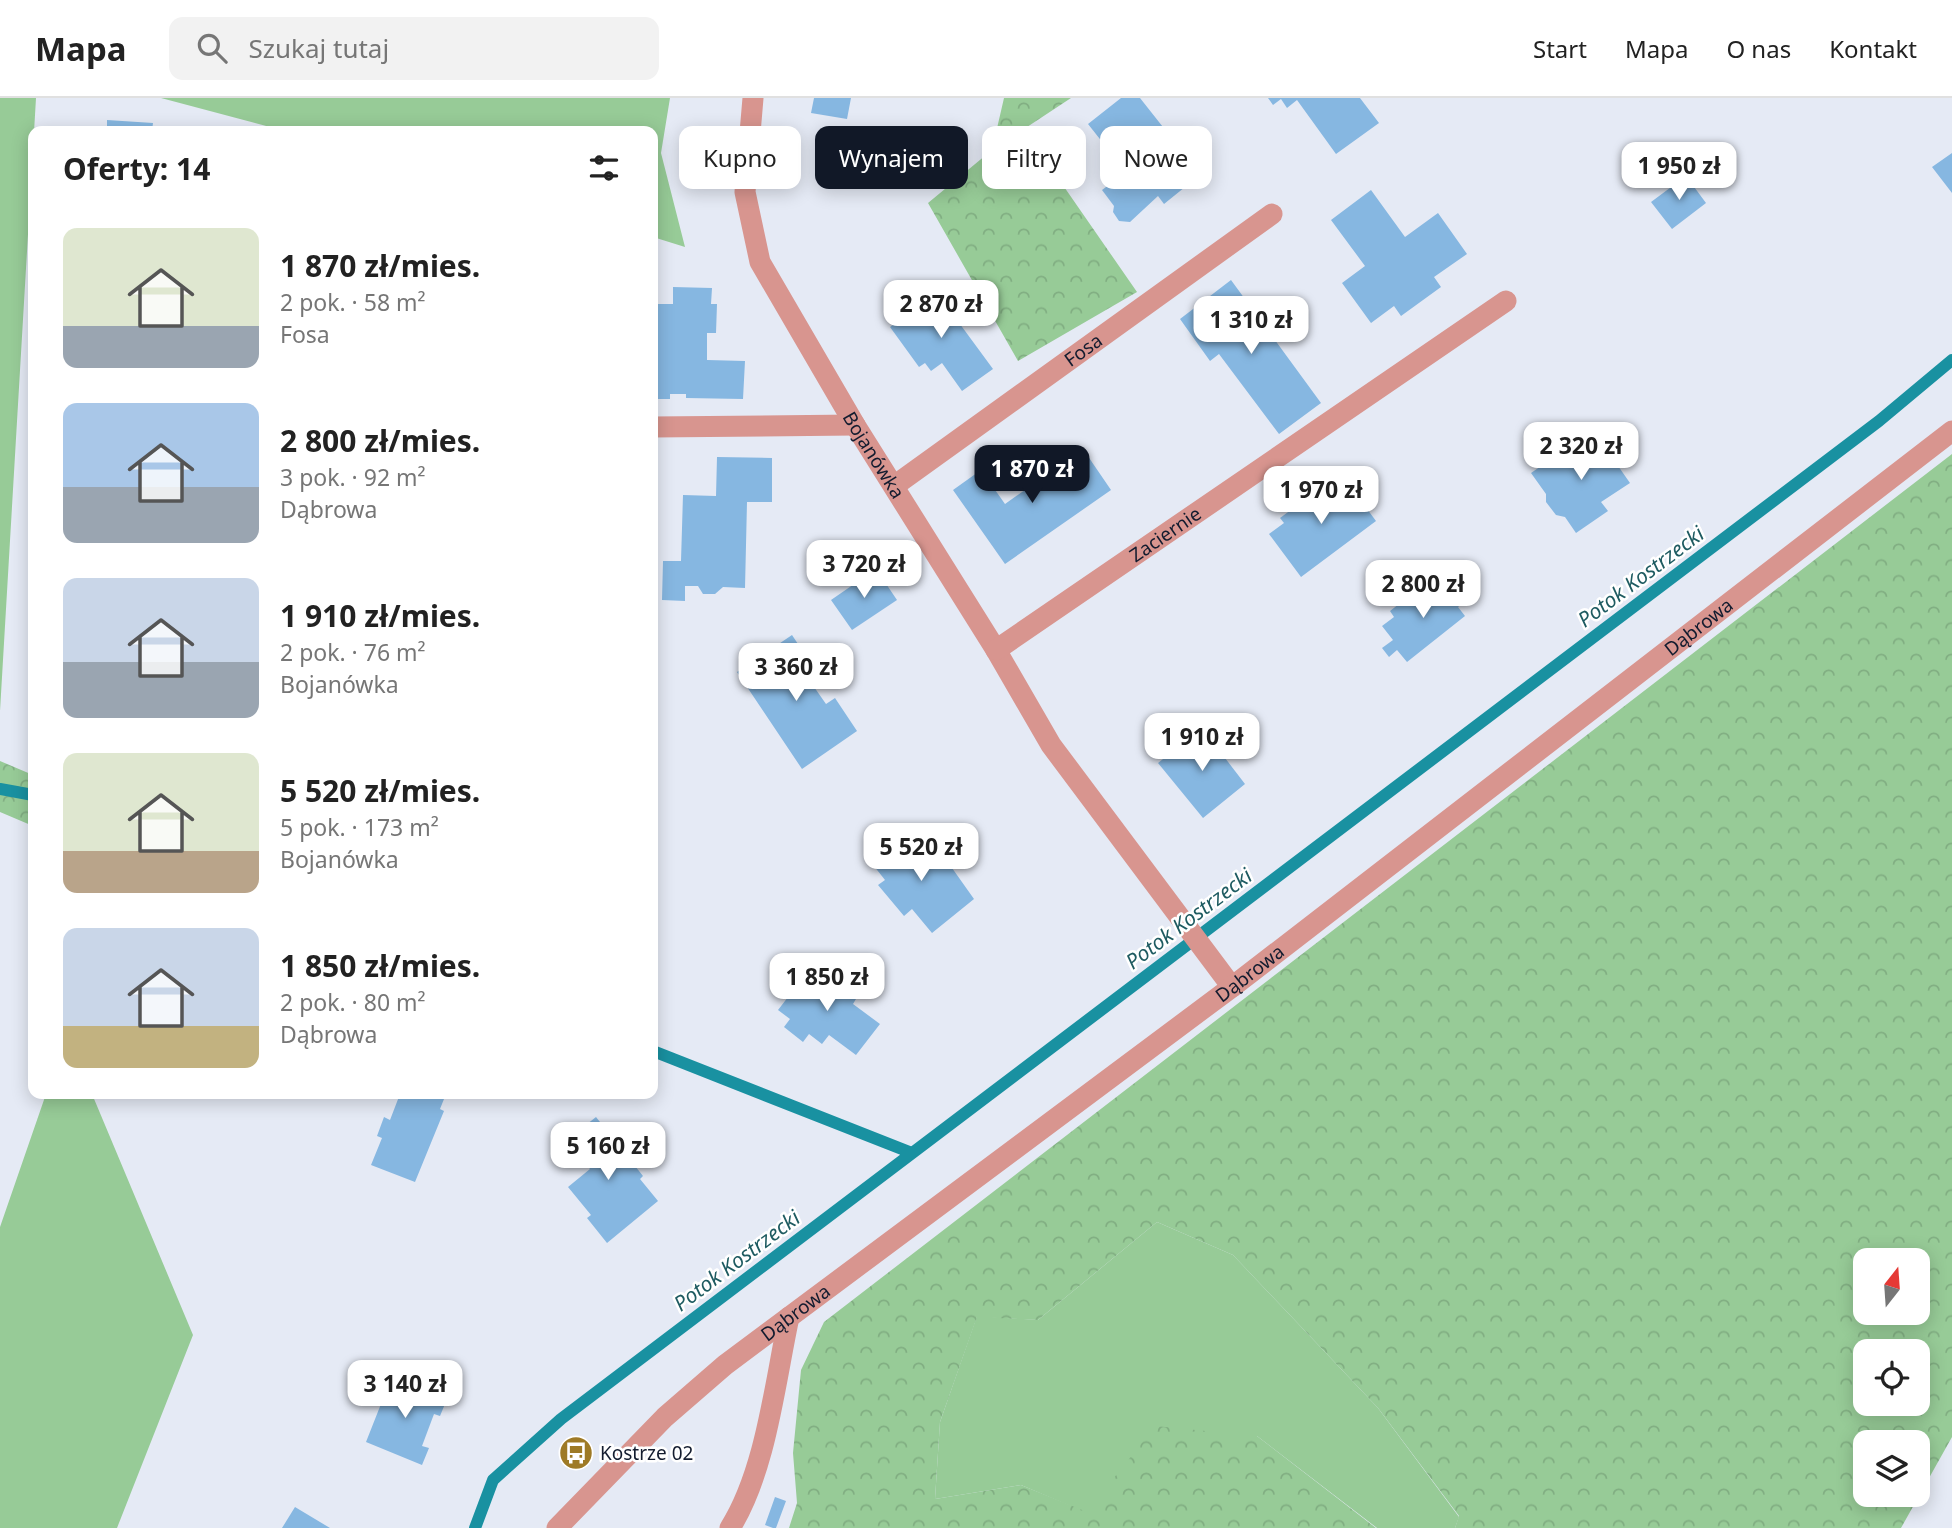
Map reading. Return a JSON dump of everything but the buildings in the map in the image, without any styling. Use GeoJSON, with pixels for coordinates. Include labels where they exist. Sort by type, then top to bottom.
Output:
{"type":"FeatureCollection","features":[{"type":"Feature","properties":{"kind":"street","name":"Bojanówka"},"geometry":{"type":"LineString","coordinates":[[753,98],[745,192],[760,262],[855,425],[996,650],[1052,745],[1232,987]]}},
{"type":"Feature","properties":{"kind":"street","name":"Fosa"},"geometry":{"type":"LineString","coordinates":[[894,486],[1272,214]]}},
{"type":"Feature","properties":{"kind":"street","name":"Zaciernie"},"geometry":{"type":"LineString","coordinates":[[996,650],[1506,301]]}},
{"type":"Feature","properties":{"kind":"street"},"geometry":{"type":"LineString","coordinates":[[658,427],[855,425]]}},
{"type":"Feature","properties":{"kind":"street","name":"Dąbrowa"},"geometry":{"type":"LineString","coordinates":[[557,1528],[665,1417],[725,1365],[1232,987],[1952,431]]}},
{"type":"Feature","properties":{"kind":"street"},"geometry":{"type":"LineString","coordinates":[[730,1528],[749,1490],[761,1448],[789,1317]]}},
{"type":"Feature","properties":{"kind":"green space"},"geometry":{"type":"Polygon","coordinates":[[[0,98],[36,98],[34,126],[28,126],[28,234],[0,711],[0,98]]]}},
{"type":"Feature","properties":{"kind":"green space"},"geometry":{"type":"Polygon","coordinates":[[[161,98],[670,98],[661,153],[685,247],[658,239],[658,126],[266,126],[161,98]]]}},
{"type":"Feature","properties":{"kind":"green space"},"geometry":{"type":"Polygon","coordinates":[[[1004,98],[1071,98],[1029,126],[998,126],[1004,98]]]}},
{"type":"Feature","properties":{"kind":"green space"},"geometry":{"type":"Polygon","coordinates":[[[982,158],[982,189],[1066,189],[1137,292],[1018,361],[928,203],[945,189],[968,189],[968,170],[982,158]]]}},
{"type":"Feature","properties":{"kind":"green space"},"geometry":{"type":"Polygon","coordinates":[[[1952,454],[1952,1437],[1930,1476],[1930,1430],[1853,1430],[1853,1507],[1913,1507],[1901,1528],[1455,1528],[1459,1516],[1378,1408],[1233,1255],[1157,1222],[1038,1320],[977,1317],[940,1422],[935,1499],[1021,1485],[1087,1512],[1155,1426],[1257,1436],[1376,1528],[789,1528],[797,1503],[793,1453],[801,1370],[824,1322],[1952,454]]]}},
{"type":"Feature","properties":{"kind":"green space"},"geometry":{"type":"Polygon","coordinates":[[[0,761],[28,773],[28,824],[0,812],[0,761]]]}},
{"type":"Feature","properties":{"kind":"green space"},"geometry":{"type":"Polygon","coordinates":[[[44,1099],[94,1099],[193,1335],[117,1528],[0,1528],[0,1227],[44,1099]]]}},
{"type":"Feature","properties":{"kind":"green space"},"geometry":{"type":"Polygon","coordinates":[[[1157,1222],[1233,1255],[1378,1408],[1459,1517],[1455,1528],[1377,1528],[1257,1436],[1087,1513],[1021,1485],[935,1499],[940,1422],[977,1316],[1038,1320],[1157,1222]]]}},
{"type":"Feature","properties":{"kind":"waterway","name":"Potok Kostrzecki"},"geometry":{"type":"LineString","coordinates":[[475,1528],[493,1480],[561,1419],[1879,421],[1952,360]]}},
{"type":"Feature","properties":{"kind":"waterway"},"geometry":{"type":"LineString","coordinates":[[0,789],[28,794]]}},
{"type":"Feature","properties":{"kind":"waterway"},"geometry":{"type":"LineString","coordinates":[[658,1053],[912,1153]]}},
{"type":"Feature","properties":{"kind":"place","name":"Kostrze 02"},"geometry":{"type":"Point","coordinates":[576,1453]}}]}
